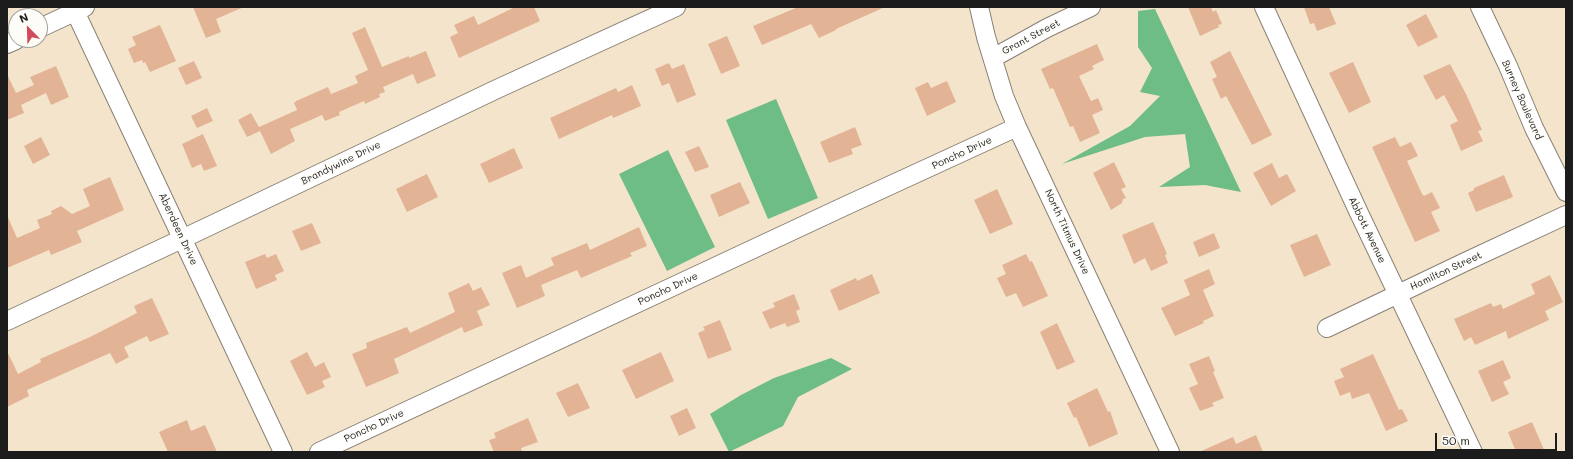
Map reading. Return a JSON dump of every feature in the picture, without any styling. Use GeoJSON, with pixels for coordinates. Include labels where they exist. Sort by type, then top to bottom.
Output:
{"type":"FeatureCollection","features":[{"type":"Feature","properties":{"kind":"street","name":"Brandywine Drive"},"geometry":{"type":"LineString","coordinates":[[7,321],[183,239],[497,89],[676,7]]}},
{"type":"Feature","properties":{"kind":"street","name":"North Titmus Drive"},"geometry":{"type":"LineString","coordinates":[[979,7],[1004,96],[1017,127],[1168,452]]}},
{"type":"Feature","properties":{"kind":"street","name":"Grant Street"},"geometry":{"type":"LineString","coordinates":[[993,58],[1047,28],[1091,7]]}},
{"type":"Feature","properties":{"kind":"street","name":"Abbott Avenue"},"geometry":{"type":"LineString","coordinates":[[1264,7],[1359,213],[1473,452]]}},
{"type":"Feature","properties":{"kind":"street","name":"Burney Boulevard"},"geometry":{"type":"LineString","coordinates":[[1480,7],[1508,66],[1534,128],[1566,192]]}},
{"type":"Feature","properties":{"kind":"street","name":"Aberdeen Drive"},"geometry":{"type":"LineString","coordinates":[[78,9],[183,239],[283,452]]}},
{"type":"Feature","properties":{"kind":"street"},"geometry":{"type":"LineString","coordinates":[[48,24],[78,9]]}},
{"type":"Feature","properties":{"kind":"street","name":"Poncho Drive"},"geometry":{"type":"LineString","coordinates":[[319,452],[1017,127]]}},
{"type":"Feature","properties":{"kind":"street","name":"Hamilton Street"},"geometry":{"type":"LineString","coordinates":[[1327,328],[1398,293],[1566,215]]}},
{"type":"Feature","properties":{"kind":"green space"},"geometry":{"type":"Polygon","coordinates":[[[1155,9],[1241,192],[1205,185],[1159,187],[1190,167],[1185,134],[1145,137],[1062,164],[1130,126],[1160,96],[1140,92],[1152,68],[1138,47],[1138,11],[1155,9]]]}},
{"type":"Feature","properties":{"kind":"green space"},"geometry":{"type":"Polygon","coordinates":[[[776,99],[818,198],[768,219],[726,120],[776,99]]]}},
{"type":"Feature","properties":{"kind":"green space"},"geometry":{"type":"Polygon","coordinates":[[[668,150],[715,247],[667,271],[619,174],[668,150]]]}},
{"type":"Feature","properties":{"kind":"green space"},"geometry":{"type":"Polygon","coordinates":[[[831,358],[852,369],[798,397],[783,426],[729,452],[710,414],[741,395],[774,378],[831,358]]]}},
{"type":"Feature","properties":{"kind":"building"},"geometry":{"type":"Polygon","coordinates":[[[193,7],[244,7],[216,19],[221,32],[206,38],[193,7]]]}},
{"type":"Feature","properties":{"kind":"building"},"geometry":{"type":"Polygon","coordinates":[[[515,7],[534,7],[540,21],[459,58],[450,37],[458,33],[454,25],[474,16],[478,25],[515,7]]]}},
{"type":"Feature","properties":{"kind":"building"},"geometry":{"type":"Polygon","coordinates":[[[798,7],[885,7],[819,38],[811,24],[762,45],[753,26],[798,7]]]}},
{"type":"Feature","properties":{"kind":"building"},"geometry":{"type":"Polygon","coordinates":[[[1188,7],[1211,7],[1213,12],[1216,10],[1222,24],[1200,36],[1188,7]]]}},
{"type":"Feature","properties":{"kind":"building"},"geometry":{"type":"Polygon","coordinates":[[[1304,7],[1329,7],[1336,24],[1317,31],[1314,23],[1310,24],[1304,7]]]}},
{"type":"Feature","properties":{"kind":"building"},"geometry":{"type":"Polygon","coordinates":[[[1426,14],[1438,37],[1418,47],[1406,25],[1426,14]]]}},
{"type":"Feature","properties":{"kind":"building"},"geometry":{"type":"Polygon","coordinates":[[[160,25],[176,61],[150,72],[145,62],[143,63],[142,60],[134,63],[128,49],[136,45],[132,37],[160,25]]]}},
{"type":"Feature","properties":{"kind":"building"},"geometry":{"type":"Polygon","coordinates":[[[365,27],[382,67],[426,51],[436,76],[417,84],[413,74],[383,87],[385,92],[379,94],[380,97],[365,104],[364,101],[339,112],[340,115],[325,121],[322,115],[290,129],[295,141],[271,154],[260,131],[247,137],[238,120],[251,113],[259,127],[297,110],[294,103],[296,101],[328,87],[331,94],[358,83],[355,76],[368,70],[352,33],[365,27]]]}},
{"type":"Feature","properties":{"kind":"building"},"geometry":{"type":"Polygon","coordinates":[[[727,36],[740,66],[721,74],[708,44],[727,36]]]}},
{"type":"Feature","properties":{"kind":"building"},"geometry":{"type":"Polygon","coordinates":[[[1097,44],[1104,60],[1092,66],[1094,69],[1079,76],[1091,101],[1098,98],[1103,110],[1092,115],[1100,133],[1080,142],[1073,126],[1070,127],[1053,88],[1050,89],[1041,69],[1097,44]]]}},
{"type":"Feature","properties":{"kind":"building"},"geometry":{"type":"Polygon","coordinates":[[[1230,51],[1272,135],[1252,145],[1226,96],[1221,99],[1212,79],[1217,77],[1210,62],[1230,51]]]}},
{"type":"Feature","properties":{"kind":"building"},"geometry":{"type":"Polygon","coordinates":[[[194,61],[202,78],[186,85],[178,68],[194,61]]]}},
{"type":"Feature","properties":{"kind":"building"},"geometry":{"type":"Polygon","coordinates":[[[1353,62],[1371,102],[1349,113],[1329,73],[1353,62]]]}},
{"type":"Feature","properties":{"kind":"building"},"geometry":{"type":"Polygon","coordinates":[[[669,63],[672,69],[684,64],[696,95],[677,103],[669,83],[662,86],[655,69],[669,63]]]}},
{"type":"Feature","properties":{"kind":"building"},"geometry":{"type":"Polygon","coordinates":[[[1450,64],[1466,94],[1482,130],[1478,131],[1483,141],[1461,151],[1450,125],[1458,121],[1444,95],[1436,100],[1423,76],[1450,64]]]}},
{"type":"Feature","properties":{"kind":"building"},"geometry":{"type":"Polygon","coordinates":[[[56,66],[69,97],[51,105],[46,93],[21,105],[24,113],[7,120],[7,74],[16,93],[34,85],[30,77],[56,66]]]}},
{"type":"Feature","properties":{"kind":"building"},"geometry":{"type":"Polygon","coordinates":[[[947,81],[956,102],[927,116],[915,88],[928,82],[931,88],[947,81]]]}},
{"type":"Feature","properties":{"kind":"building"},"geometry":{"type":"Polygon","coordinates":[[[632,85],[641,106],[613,118],[612,115],[559,139],[550,118],[616,88],[618,92],[632,85]]]}},
{"type":"Feature","properties":{"kind":"building"},"geometry":{"type":"Polygon","coordinates":[[[207,108],[213,121],[197,128],[191,116],[207,108]]]}},
{"type":"Feature","properties":{"kind":"building"},"geometry":{"type":"Polygon","coordinates":[[[855,127],[862,145],[851,149],[853,154],[829,163],[820,142],[855,127]]]}},
{"type":"Feature","properties":{"kind":"building"},"geometry":{"type":"Polygon","coordinates":[[[203,134],[217,166],[204,171],[201,164],[192,168],[182,144],[203,134]]]}},
{"type":"Feature","properties":{"kind":"building"},"geometry":{"type":"Polygon","coordinates":[[[41,137],[50,155],[33,164],[24,146],[41,137]]]}},
{"type":"Feature","properties":{"kind":"building"},"geometry":{"type":"Polygon","coordinates":[[[1395,137],[1400,147],[1411,142],[1418,156],[1407,161],[1422,194],[1424,196],[1432,192],[1440,208],[1431,212],[1440,231],[1415,242],[1372,147],[1395,137]]]}},
{"type":"Feature","properties":{"kind":"building"},"geometry":{"type":"Polygon","coordinates":[[[699,146],[709,167],[695,172],[685,152],[699,146]]]}},
{"type":"Feature","properties":{"kind":"building"},"geometry":{"type":"Polygon","coordinates":[[[514,148],[523,168],[489,183],[480,164],[514,148]]]}},
{"type":"Feature","properties":{"kind":"building"},"geometry":{"type":"Polygon","coordinates":[[[1114,162],[1126,187],[1121,189],[1126,198],[1123,199],[1122,203],[1111,210],[1093,173],[1114,162]]]}},
{"type":"Feature","properties":{"kind":"building"},"geometry":{"type":"Polygon","coordinates":[[[1272,163],[1279,178],[1287,174],[1296,191],[1271,206],[1253,173],[1272,163]]]}},
{"type":"Feature","properties":{"kind":"building"},"geometry":{"type":"Polygon","coordinates":[[[427,174],[438,197],[407,212],[396,189],[427,174]]]}},
{"type":"Feature","properties":{"kind":"building"},"geometry":{"type":"Polygon","coordinates":[[[1504,175],[1513,197],[1476,212],[1468,193],[1474,190],[1474,188],[1504,175]]]}},
{"type":"Feature","properties":{"kind":"building"},"geometry":{"type":"Polygon","coordinates":[[[110,177],[124,210],[77,231],[82,242],[51,255],[49,250],[7,268],[7,215],[17,238],[40,228],[37,220],[52,214],[51,211],[61,206],[72,214],[90,206],[83,189],[110,177]]]}},
{"type":"Feature","properties":{"kind":"building"},"geometry":{"type":"Polygon","coordinates":[[[740,182],[750,203],[719,217],[710,195],[740,182]]]}},
{"type":"Feature","properties":{"kind":"building"},"geometry":{"type":"Polygon","coordinates":[[[997,189],[1013,224],[990,234],[974,200],[997,189]]]}},
{"type":"Feature","properties":{"kind":"building"},"geometry":{"type":"Polygon","coordinates":[[[1153,222],[1167,254],[1165,255],[1168,263],[1151,271],[1145,258],[1134,264],[1122,235],[1153,222]]]}},
{"type":"Feature","properties":{"kind":"building"},"geometry":{"type":"Polygon","coordinates":[[[312,223],[321,243],[301,251],[292,231],[312,223]]]}},
{"type":"Feature","properties":{"kind":"building"},"geometry":{"type":"Polygon","coordinates":[[[639,227],[647,246],[630,253],[632,256],[581,278],[577,270],[541,285],[545,296],[517,308],[502,273],[521,265],[526,278],[554,265],[551,258],[587,243],[590,250],[639,227]]]}},
{"type":"Feature","properties":{"kind":"building"},"geometry":{"type":"Polygon","coordinates":[[[1214,233],[1220,248],[1199,257],[1193,242],[1214,233]]]}},
{"type":"Feature","properties":{"kind":"building"},"geometry":{"type":"Polygon","coordinates":[[[1317,234],[1331,265],[1304,277],[1290,245],[1317,234]]]}},
{"type":"Feature","properties":{"kind":"building"},"geometry":{"type":"Polygon","coordinates":[[[265,254],[267,258],[276,254],[284,271],[275,275],[277,280],[256,289],[245,262],[265,254]]]}},
{"type":"Feature","properties":{"kind":"building"},"geometry":{"type":"Polygon","coordinates":[[[1026,254],[1030,262],[1032,261],[1048,296],[1023,307],[1016,293],[1006,297],[997,278],[1006,274],[1002,265],[1026,254]]]}},
{"type":"Feature","properties":{"kind":"building"},"geometry":{"type":"Polygon","coordinates":[[[1209,269],[1215,284],[1203,290],[1214,316],[1203,321],[1204,323],[1175,336],[1161,308],[1190,295],[1184,280],[1209,269]]]}},
{"type":"Feature","properties":{"kind":"building"},"geometry":{"type":"Polygon","coordinates":[[[872,274],[880,293],[839,311],[830,290],[856,278],[857,281],[872,274]]]}},
{"type":"Feature","properties":{"kind":"building"},"geometry":{"type":"Polygon","coordinates":[[[1550,275],[1563,302],[1545,311],[1549,320],[1508,339],[1506,331],[1475,345],[1471,337],[1464,341],[1454,319],[1491,303],[1493,307],[1501,304],[1503,309],[1535,294],[1531,284],[1550,275]]]}},
{"type":"Feature","properties":{"kind":"building"},"geometry":{"type":"Polygon","coordinates":[[[469,283],[473,291],[481,287],[490,305],[477,311],[483,325],[464,333],[462,327],[394,359],[399,373],[366,387],[352,354],[367,348],[366,343],[407,327],[410,333],[455,312],[448,293],[469,283]]]}},
{"type":"Feature","properties":{"kind":"building"},"geometry":{"type":"Polygon","coordinates":[[[794,294],[800,309],[796,311],[800,322],[787,327],[785,323],[770,329],[762,312],[775,307],[773,303],[794,294]]]}},
{"type":"Feature","properties":{"kind":"building"},"geometry":{"type":"Polygon","coordinates":[[[152,298],[169,334],[150,342],[147,336],[124,347],[129,357],[116,364],[110,353],[27,390],[29,396],[7,407],[7,351],[18,374],[41,362],[40,359],[90,337],[137,313],[134,306],[152,298]]]}},
{"type":"Feature","properties":{"kind":"building"},"geometry":{"type":"Polygon","coordinates":[[[720,320],[732,350],[708,359],[698,333],[705,330],[703,327],[720,320]]]}},
{"type":"Feature","properties":{"kind":"building"},"geometry":{"type":"Polygon","coordinates":[[[1057,323],[1075,362],[1057,370],[1040,332],[1057,323]]]}},
{"type":"Feature","properties":{"kind":"building"},"geometry":{"type":"Polygon","coordinates":[[[307,352],[315,367],[324,362],[331,377],[322,381],[325,387],[307,395],[290,361],[307,352]]]}},
{"type":"Feature","properties":{"kind":"building"},"geometry":{"type":"Polygon","coordinates":[[[661,352],[674,381],[636,399],[622,370],[661,352]]]}},
{"type":"Feature","properties":{"kind":"building"},"geometry":{"type":"Polygon","coordinates":[[[1373,354],[1399,410],[1402,409],[1408,421],[1386,431],[1369,393],[1352,399],[1350,392],[1340,396],[1334,381],[1344,377],[1340,369],[1373,354]]]}},
{"type":"Feature","properties":{"kind":"building"},"geometry":{"type":"Polygon","coordinates":[[[1209,356],[1215,371],[1213,372],[1224,398],[1212,403],[1214,406],[1200,411],[1189,388],[1198,384],[1189,364],[1209,356]]]}},
{"type":"Feature","properties":{"kind":"building"},"geometry":{"type":"Polygon","coordinates":[[[1503,360],[1511,378],[1503,382],[1509,394],[1492,402],[1478,371],[1503,360]]]}},
{"type":"Feature","properties":{"kind":"building"},"geometry":{"type":"Polygon","coordinates":[[[578,383],[590,408],[568,417],[556,393],[578,383]]]}},
{"type":"Feature","properties":{"kind":"building"},"geometry":{"type":"Polygon","coordinates":[[[1097,388],[1108,412],[1110,411],[1118,434],[1089,447],[1076,417],[1074,418],[1067,403],[1097,388]]]}},
{"type":"Feature","properties":{"kind":"building"},"geometry":{"type":"Polygon","coordinates":[[[687,408],[696,428],[679,436],[670,416],[687,408]]]}},
{"type":"Feature","properties":{"kind":"building"},"geometry":{"type":"Polygon","coordinates":[[[528,418],[538,442],[521,448],[522,452],[494,452],[489,440],[496,438],[494,433],[528,418]]]}},
{"type":"Feature","properties":{"kind":"building"},"geometry":{"type":"Polygon","coordinates":[[[187,420],[191,431],[205,425],[217,452],[168,452],[159,432],[187,420]]]}},
{"type":"Feature","properties":{"kind":"building"},"geometry":{"type":"Polygon","coordinates":[[[1532,422],[1545,452],[1516,452],[1508,432],[1532,422]]]}},
{"type":"Feature","properties":{"kind":"building"},"geometry":{"type":"Polygon","coordinates":[[[1256,435],[1263,452],[1199,452],[1233,437],[1236,444],[1256,435]]]}}]}
